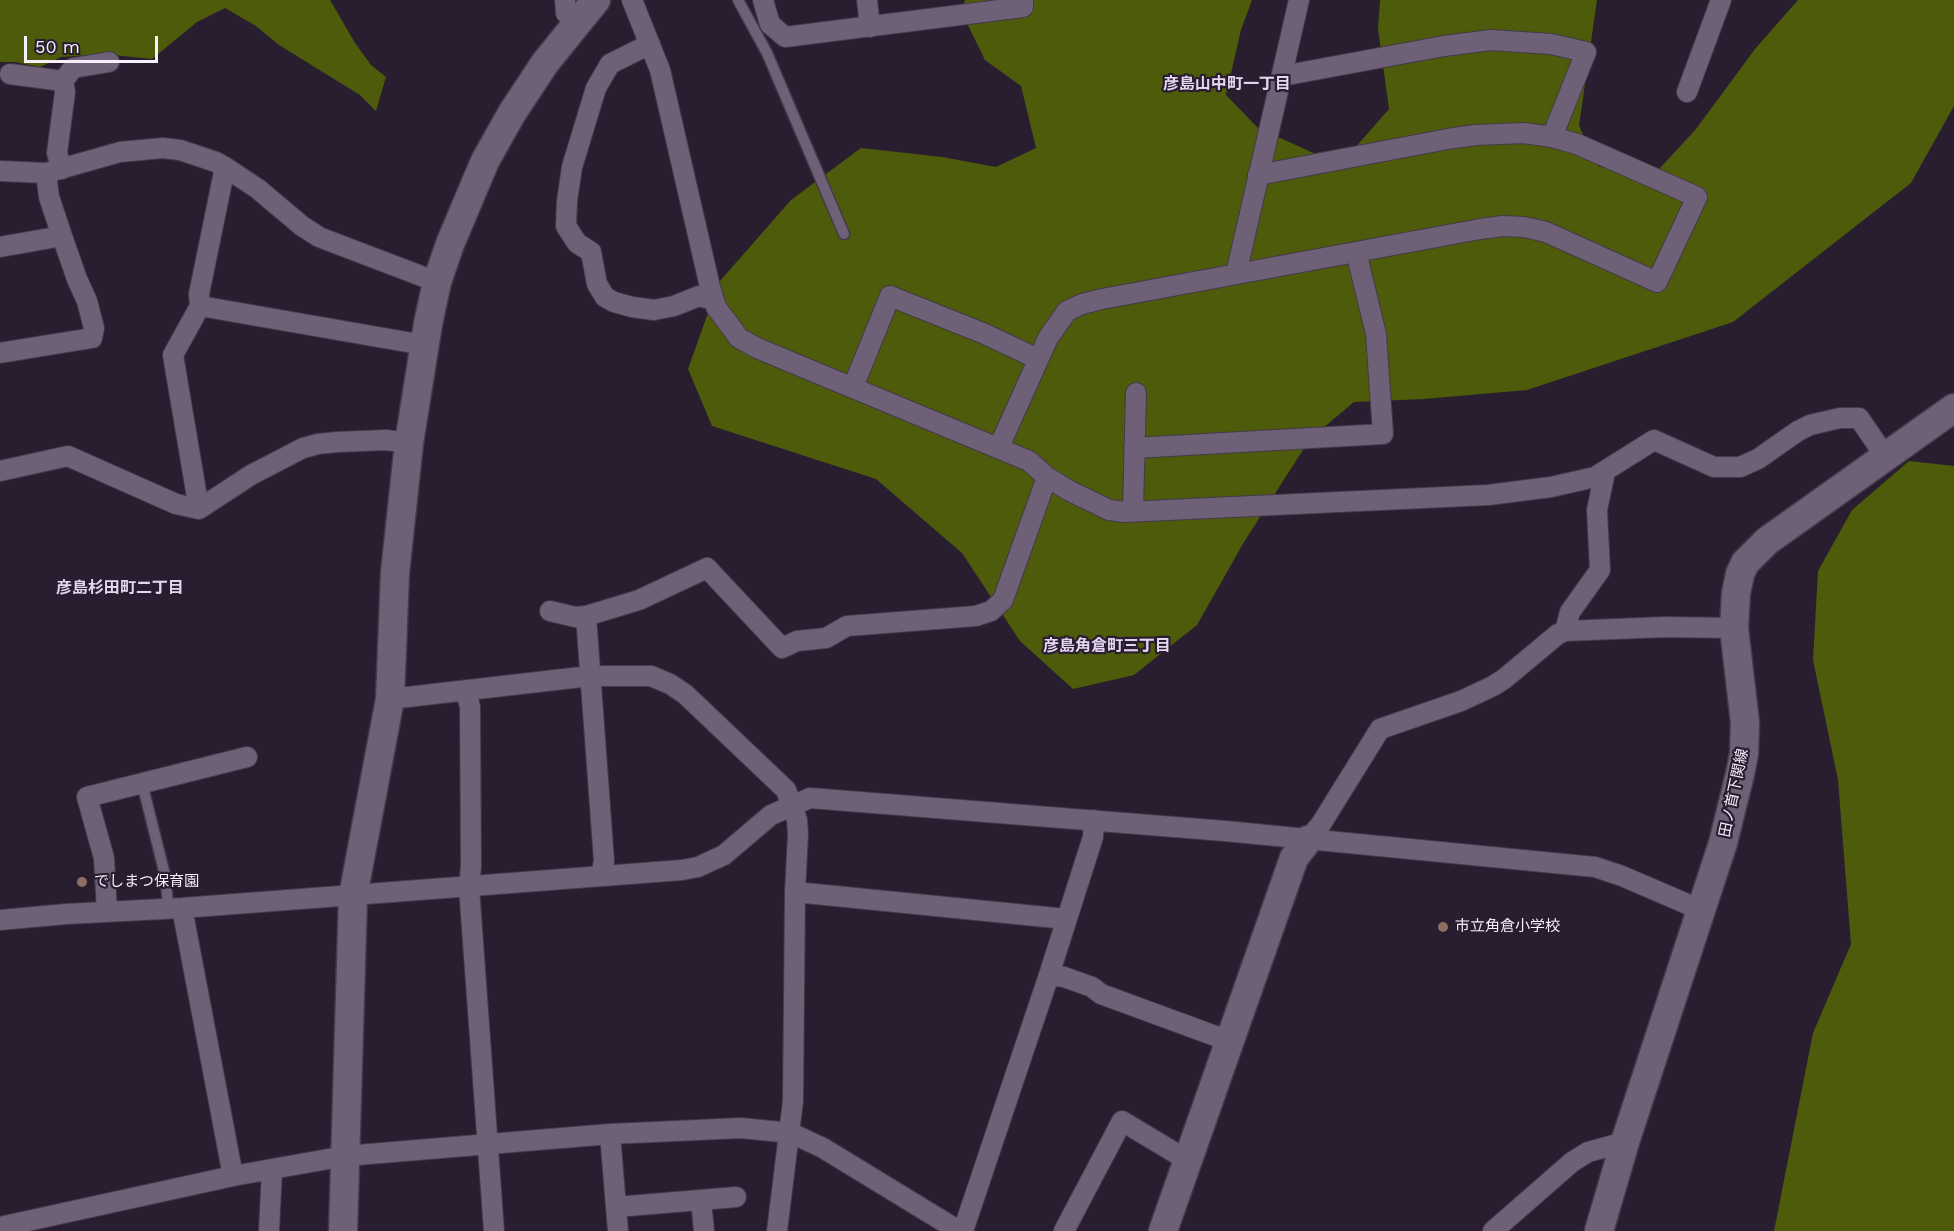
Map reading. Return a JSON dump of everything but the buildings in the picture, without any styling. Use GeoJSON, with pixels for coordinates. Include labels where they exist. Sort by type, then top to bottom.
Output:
{"type":"FeatureCollection","features":[{"type":"Feature","properties":{"kind":"street"},"geometry":{"type":"LineString","coordinates":[[343,1231],[353,896],[390,699],[395,573],[409,443],[424,345],[437,282],[450,244],[485,161],[512,112],[545,63],[596,0]]}},
{"type":"Feature","properties":{"kind":"street"},"geometry":{"type":"LineString","coordinates":[[632,0],[660,70],[716,307],[739,338],[757,348],[999,447],[1029,461],[1047,477],[1068,490],[1109,510],[1133,511],[1488,495],[1551,487],[1595,477],[1654,440],[1714,467],[1740,467],[1758,459],[1810,425],[1840,418],[1859,417],[1885,456]]}},
{"type":"Feature","properties":{"kind":"street"},"geometry":{"type":"LineString","coordinates":[[763,0],[770,24],[785,38],[1023,7],[1023,0]]}},
{"type":"Feature","properties":{"kind":"street"},"geometry":{"type":"LineString","coordinates":[[867,0],[870,27]]}},
{"type":"Feature","properties":{"kind":"street"},"geometry":{"type":"LineString","coordinates":[[1236,274],[1299,0]]}},
{"type":"Feature","properties":{"kind":"street"},"geometry":{"type":"LineString","coordinates":[[1687,92],[1720,0]]}},
{"type":"Feature","properties":{"kind":"street"},"geometry":{"type":"LineString","coordinates":[[1282,76],[1444,46],[1491,40],[1551,44],[1586,52],[1552,137]]}},
{"type":"Feature","properties":{"kind":"street"},"geometry":{"type":"LineString","coordinates":[[650,44],[610,64],[596,88],[572,167],[566,226],[577,243],[591,252],[597,284],[605,297],[614,302],[632,308],[654,310],[674,306],[699,296],[714,300]]}},
{"type":"Feature","properties":{"kind":"street"},"geometry":{"type":"LineString","coordinates":[[0,353],[92,338],[94,328],[87,301],[76,279],[49,197],[65,92],[63,81],[73,68],[109,62]]}},
{"type":"Feature","properties":{"kind":"street"},"geometry":{"type":"LineString","coordinates":[[10,74],[63,81]]}},
{"type":"Feature","properties":{"kind":"street"},"geometry":{"type":"LineString","coordinates":[[999,447],[1038,359],[1057,323],[1068,311],[1082,304],[1503,226],[1524,227],[1546,232],[1657,282],[1697,197],[1603,154],[1552,137],[1524,133],[1476,135],[1258,175]]}},
{"type":"Feature","properties":{"kind":"street"},"geometry":{"type":"LineString","coordinates":[[0,171],[54,171],[120,152],[164,148],[180,150],[225,167],[258,189],[302,226],[319,237],[437,282]]}},
{"type":"Feature","properties":{"kind":"street"},"geometry":{"type":"LineString","coordinates":[[199,508],[173,355],[200,306],[199,294],[225,167]]}},
{"type":"Feature","properties":{"kind":"street"},"geometry":{"type":"LineString","coordinates":[[0,247],[62,236]]}},
{"type":"Feature","properties":{"kind":"street"},"geometry":{"type":"LineString","coordinates":[[1134,448],[1383,434],[1376,334],[1356,252]]}},
{"type":"Feature","properties":{"kind":"street"},"geometry":{"type":"LineString","coordinates":[[853,387],[890,296],[985,334],[1038,359]]}},
{"type":"Feature","properties":{"kind":"street"},"geometry":{"type":"LineString","coordinates":[[200,306],[424,345]]}},
{"type":"Feature","properties":{"kind":"street"},"geometry":{"type":"LineString","coordinates":[[1133,511],[1136,393]]}},
{"type":"Feature","properties":{"kind":"street","name":"田ノ首下関線"},"geometry":{"type":"LineString","coordinates":[[1599,1231],[1625,1142],[1726,833],[1744,754],[1745,723],[1734,628],[1738,581],[1745,563],[1767,541],[1954,408]]}},
{"type":"Feature","properties":{"kind":"street"},"geometry":{"type":"LineString","coordinates":[[0,471],[68,456],[176,504],[199,508],[251,475],[303,448],[337,442],[386,440],[409,443]]}},
{"type":"Feature","properties":{"kind":"street"},"geometry":{"type":"LineString","coordinates":[[1565,632],[1570,612],[1600,570],[1597,510],[1605,472]]}},
{"type":"Feature","properties":{"kind":"street"},"geometry":{"type":"LineString","coordinates":[[550,611],[575,617],[586,616],[639,600],[707,568],[782,648],[797,641],[826,638],[847,626],[976,616],[991,612],[1003,600],[1047,477]]}},
{"type":"Feature","properties":{"kind":"street"},"geometry":{"type":"LineString","coordinates":[[586,616],[604,861],[601,876]]}},
{"type":"Feature","properties":{"kind":"street"},"geometry":{"type":"LineString","coordinates":[[1163,1231],[1294,858],[1322,824],[1380,729],[1461,701],[1493,686],[1558,634],[1565,632],[1665,627],[1734,628]]}},
{"type":"Feature","properties":{"kind":"street"},"geometry":{"type":"LineString","coordinates":[[390,699],[590,676],[651,676],[670,684],[685,694],[786,790],[793,805],[798,834],[795,892],[794,1101],[777,1231]]}},
{"type":"Feature","properties":{"kind":"street"},"geometry":{"type":"LineString","coordinates":[[466,691],[470,707],[471,866],[469,887],[494,1231]]}},
{"type":"Feature","properties":{"kind":"street"},"geometry":{"type":"LineString","coordinates":[[107,912],[104,858],[87,797],[248,757]]}},
{"type":"Feature","properties":{"kind":"street"},"geometry":{"type":"LineString","coordinates":[[0,920],[353,896],[698,867],[724,855],[771,815],[810,798],[834,798],[1094,820],[1594,867],[1622,876],[1701,910]]}},
{"type":"Feature","properties":{"kind":"street"},"geometry":{"type":"LineString","coordinates":[[0,1227],[232,1176],[345,1156],[610,1134],[741,1128],[791,1133],[823,1148],[951,1228],[1049,975],[1093,837],[1094,820]]}},
{"type":"Feature","properties":{"kind":"street"},"geometry":{"type":"LineString","coordinates":[[795,892],[1066,919]]}},
{"type":"Feature","properties":{"kind":"street"},"geometry":{"type":"LineString","coordinates":[[175,908],[232,1176]]}},
{"type":"Feature","properties":{"kind":"street"},"geometry":{"type":"LineString","coordinates":[[1049,975],[1064,977],[1092,987],[1101,994],[1229,1041]]}},
{"type":"Feature","properties":{"kind":"street"},"geometry":{"type":"LineString","coordinates":[[1064,1231],[1122,1121],[1187,1160]]}},
{"type":"Feature","properties":{"kind":"street"},"geometry":{"type":"LineString","coordinates":[[610,1134],[618,1231]]}},
{"type":"Feature","properties":{"kind":"street"},"geometry":{"type":"LineString","coordinates":[[1493,1231],[1572,1162],[1588,1152],[1625,1142]]}},
{"type":"Feature","properties":{"kind":"street"},"geometry":{"type":"LineString","coordinates":[[269,1231],[272,1169]]}},
{"type":"Feature","properties":{"kind":"street"},"geometry":{"type":"LineString","coordinates":[[616,1207],[736,1197]]}},
{"type":"Feature","properties":{"kind":"street"},"geometry":{"type":"LineString","coordinates":[[701,1200],[704,1231]]}},
{"type":"Feature","properties":{"kind":"lane"},"geometry":{"type":"LineString","coordinates":[[738,0],[766,52],[844,234]]}},
{"type":"Feature","properties":{"kind":"lane"},"geometry":{"type":"LineString","coordinates":[[142,783],[175,908]]}},
{"type":"Feature","properties":{"kind":"green space"},"geometry":{"type":"Polygon","coordinates":[[[0,0],[330,0],[371,65],[386,77],[376,111],[360,95],[279,45],[256,26],[225,8],[197,22],[152,59],[104,54],[61,57],[40,67],[15,62],[0,62],[0,0]]]}},
{"type":"Feature","properties":{"kind":"green space"},"geometry":{"type":"Polygon","coordinates":[[[965,0],[1252,0],[1241,30],[1226,95],[1258,128],[1340,165],[1389,109],[1378,29],[1380,0],[1597,0],[1579,126],[1598,166],[1649,180],[1696,129],[1755,49],[1798,0],[1954,0],[1954,106],[1911,183],[1733,322],[1527,390],[1424,399],[1354,402],[1310,439],[1244,542],[1197,625],[1134,675],[1073,689],[1020,641],[962,553],[876,479],[712,426],[688,369],[719,282],[791,200],[861,148],[942,157],[996,167],[1036,148],[1021,86],[985,60],[961,11],[965,0]]]}},
{"type":"Feature","properties":{"kind":"green space"},"geometry":{"type":"Polygon","coordinates":[[[1909,461],[1954,466],[1954,1231],[1774,1231],[1813,1033],[1851,944],[1838,780],[1813,660],[1818,571],[1852,510],[1909,461]]]}},
{"type":"Feature","properties":{"kind":"place","name":"でしまつ保育園"},"geometry":{"type":"Point","coordinates":[82,882]}},
{"type":"Feature","properties":{"kind":"place","name":"市立角倉小学校"},"geometry":{"type":"Point","coordinates":[1443,927]}},
{"type":"Feature","properties":{"kind":"district","name":"彦島山中町一丁目"},"geometry":{"type":"Point","coordinates":[1227,84]}},
{"type":"Feature","properties":{"kind":"district","name":"彦島杉田町二丁目"},"geometry":{"type":"Point","coordinates":[120,588]}},
{"type":"Feature","properties":{"kind":"district","name":"彦島角倉町三丁目"},"geometry":{"type":"Point","coordinates":[1107,646]}}]}
